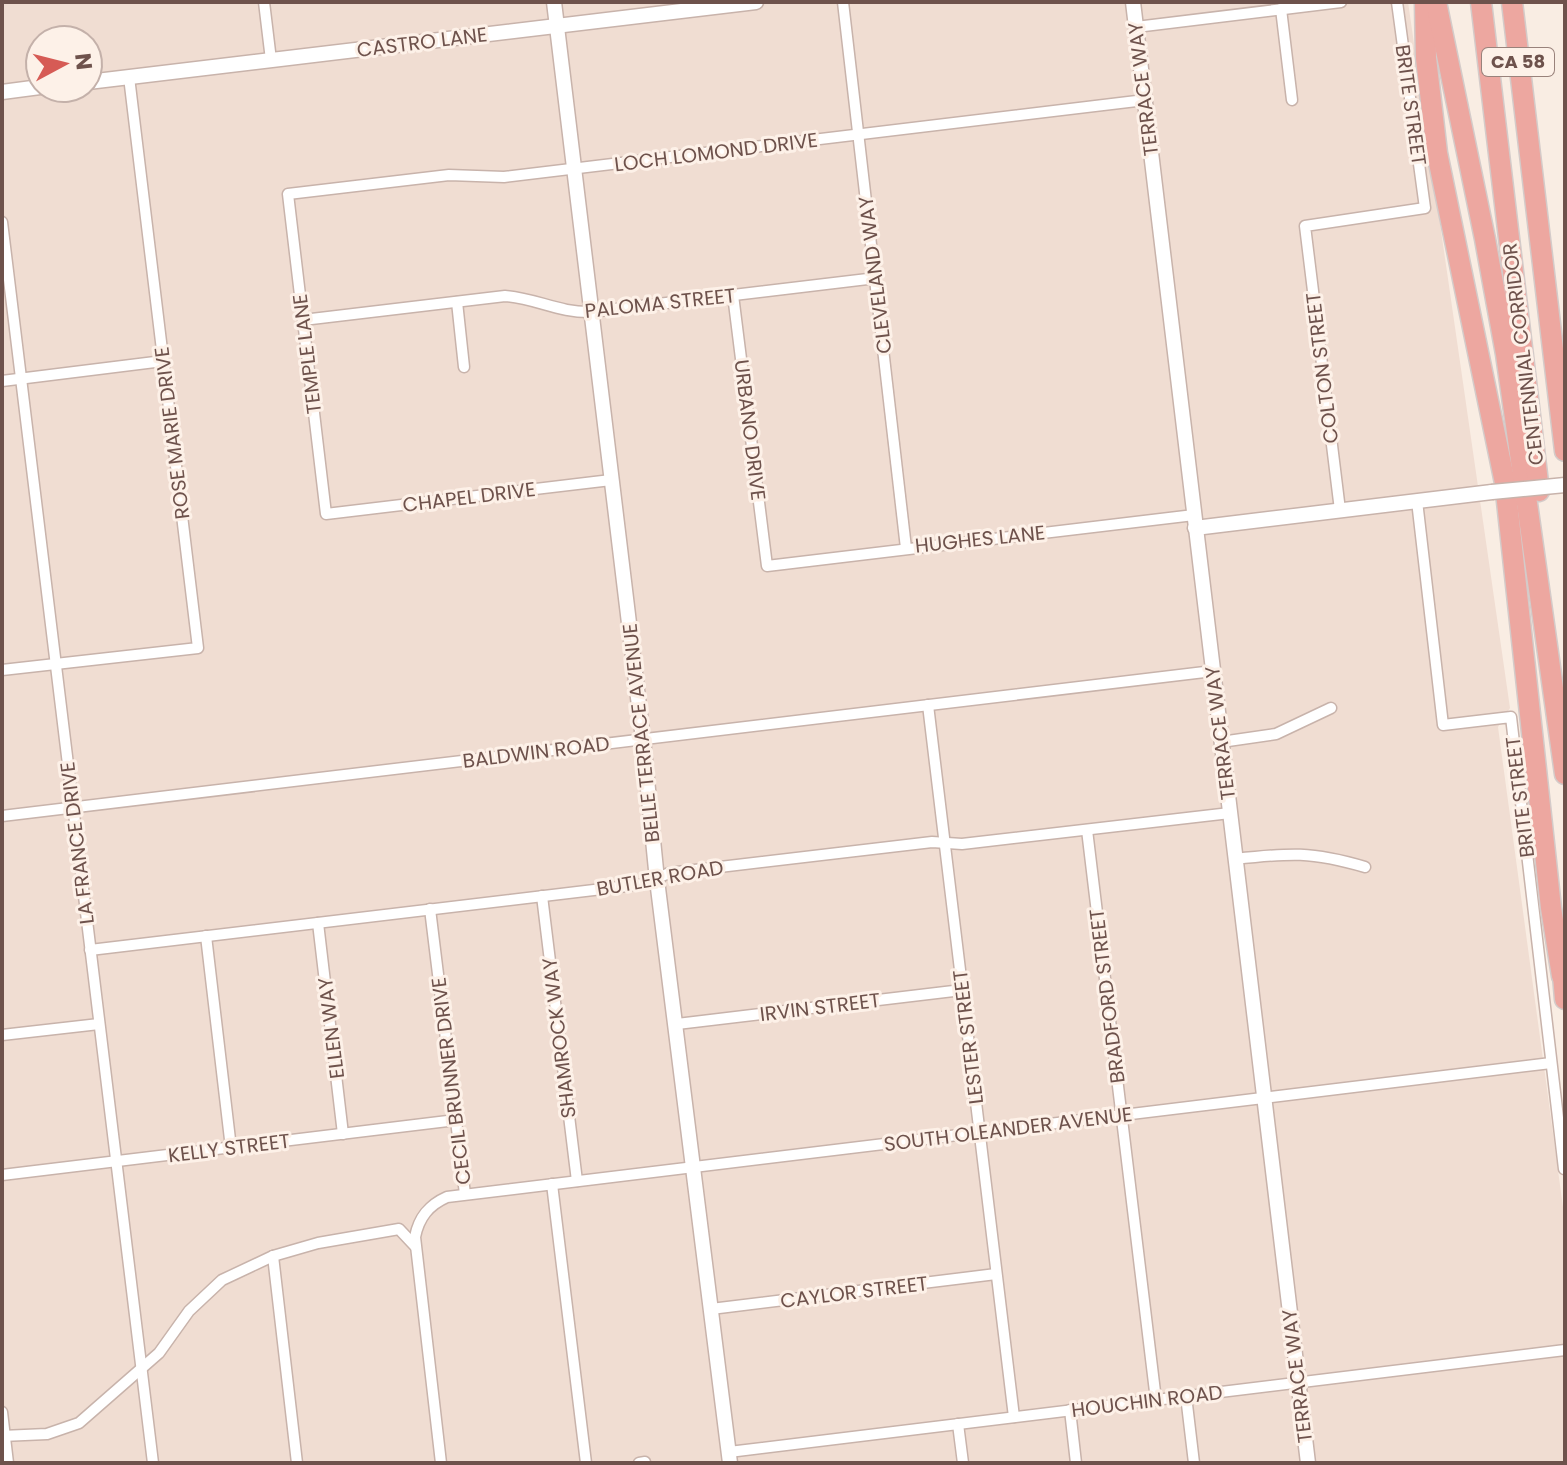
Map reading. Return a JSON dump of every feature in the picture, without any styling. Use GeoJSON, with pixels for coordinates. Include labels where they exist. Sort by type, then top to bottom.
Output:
{"type":"FeatureCollection","features":[{"type":"Feature","properties":{"kind":"highway"},"geometry":{"type":"LineString","coordinates":[[1425,2],[1426,58],[1437,153],[1505,483],[1549,892],[1565,999]]}},
{"type":"Feature","properties":{"kind":"highway"},"geometry":{"type":"LineString","coordinates":[[1436,2],[1506,354],[1565,774]]}},
{"type":"Feature","properties":{"kind":"highway","name":"CENTENNIAL CORRIDOR"},"geometry":{"type":"LineString","coordinates":[[1481,2],[1565,706]]}},
{"type":"Feature","properties":{"kind":"highway","name":"CA 58"},"geometry":{"type":"LineString","coordinates":[[1512,2],[1565,451]]}},
{"type":"Feature","properties":{"kind":"highway"},"geometry":{"type":"LineString","coordinates":[[1524,2],[1525,123]]}},
{"type":"Feature","properties":{"kind":"highway"},"geometry":{"type":"LineString","coordinates":[[1550,664],[1550,772],[1562,976]]}},
{"type":"Feature","properties":{"kind":"street"},"geometry":{"type":"LineString","coordinates":[[264,2],[271,60]]}},
{"type":"Feature","properties":{"kind":"street","name":"BELLE TERRACE AVENUE"},"geometry":{"type":"LineString","coordinates":[[554,2],[643,739],[657,880],[730,1457]]}},
{"type":"Feature","properties":{"kind":"street","name":"CASTRO LANE"},"geometry":{"type":"LineString","coordinates":[[104,80],[756,2]]}},
{"type":"Feature","properties":{"kind":"street","name":"CLEVELAND WAY"},"geometry":{"type":"LineString","coordinates":[[843,2],[906,548]]}},
{"type":"Feature","properties":{"kind":"street","name":"TERRACE WAY"},"geometry":{"type":"LineString","coordinates":[[1133,2],[1308,1463]]}},
{"type":"Feature","properties":{"kind":"street"},"geometry":{"type":"LineString","coordinates":[[1136,27],[1341,2]]}},
{"type":"Feature","properties":{"kind":"street","name":"BRITE STREET"},"geometry":{"type":"LineString","coordinates":[[1305,226],[1425,208],[1397,2]]}},
{"type":"Feature","properties":{"kind":"street"},"geometry":{"type":"LineString","coordinates":[[1281,9],[1292,100]]}},
{"type":"Feature","properties":{"kind":"street","name":"ROSE MARIE DRIVE"},"geometry":{"type":"LineString","coordinates":[[55,665],[198,648],[129,77]]}},
{"type":"Feature","properties":{"kind":"street"},"geometry":{"type":"LineString","coordinates":[[2,92],[24,89]]}},
{"type":"Feature","properties":{"kind":"street","name":"LOCH LOMOND DRIVE"},"geometry":{"type":"LineString","coordinates":[[288,194],[449,175],[504,177],[1145,100]]}},
{"type":"Feature","properties":{"kind":"street","name":"TEMPLE LANE"},"geometry":{"type":"LineString","coordinates":[[288,194],[326,514]]}},
{"type":"Feature","properties":{"kind":"street","name":"LA FRANCE DRIVE"},"geometry":{"type":"LineString","coordinates":[[2,222],[153,1463]]}},
{"type":"Feature","properties":{"kind":"street","name":"COLTON STREET"},"geometry":{"type":"LineString","coordinates":[[1305,226],[1340,510]]}},
{"type":"Feature","properties":{"kind":"street","name":"PALOMA STREET"},"geometry":{"type":"LineString","coordinates":[[303,320],[519,297],[563,310],[591,312],[876,278]]}},
{"type":"Feature","properties":{"kind":"street","name":"URBANO DRIVE"},"geometry":{"type":"LineString","coordinates":[[733,295],[767,566]]}},
{"type":"Feature","properties":{"kind":"street"},"geometry":{"type":"LineString","coordinates":[[457,302],[464,367]]}},
{"type":"Feature","properties":{"kind":"street"},"geometry":{"type":"LineString","coordinates":[[2,381],[163,361]]}},
{"type":"Feature","properties":{"kind":"street","name":"CHAPEL DRIVE"},"geometry":{"type":"LineString","coordinates":[[326,514],[611,480]]}},
{"type":"Feature","properties":{"kind":"street","name":"HUGHES LANE"},"geometry":{"type":"LineString","coordinates":[[767,566],[906,548],[1340,510],[1565,485]]}},
{"type":"Feature","properties":{"kind":"street","name":"BRITE STREET"},"geometry":{"type":"LineString","coordinates":[[1417,501],[1443,725],[1511,717],[1564,1169]]}},
{"type":"Feature","properties":{"kind":"street"},"geometry":{"type":"LineString","coordinates":[[2,670],[55,665]]}},
{"type":"Feature","properties":{"kind":"street","name":"BALDWIN ROAD"},"geometry":{"type":"LineString","coordinates":[[2,816],[1213,671]]}},
{"type":"Feature","properties":{"kind":"street","name":"LESTER STREET"},"geometry":{"type":"LineString","coordinates":[[928,705],[1014,1417]]}},
{"type":"Feature","properties":{"kind":"street"},"geometry":{"type":"LineString","coordinates":[[1221,742],[1276,734],[1331,708]]}},
{"type":"Feature","properties":{"kind":"street","name":"BUTLER ROAD"},"geometry":{"type":"LineString","coordinates":[[90,950],[542,896],[657,880],[669,873],[932,842],[962,844],[1230,813]]}},
{"type":"Feature","properties":{"kind":"street","name":"BRADFORD STREET"},"geometry":{"type":"LineString","coordinates":[[1087,830],[1156,1400]]}},
{"type":"Feature","properties":{"kind":"street"},"geometry":{"type":"LineString","coordinates":[[1235,859],[1312,854],[1365,867]]}},
{"type":"Feature","properties":{"kind":"street","name":"SHAMROCK WAY"},"geometry":{"type":"LineString","coordinates":[[542,896],[577,1181]]}},
{"type":"Feature","properties":{"kind":"street","name":"CECIL BRUNNER DRIVE"},"geometry":{"type":"LineString","coordinates":[[430,909],[465,1194],[447,1197],[428,1209],[417,1227],[415,1246],[441,1463]]}},
{"type":"Feature","properties":{"kind":"street","name":"ELLEN WAY"},"geometry":{"type":"LineString","coordinates":[[318,923],[343,1134]]}},
{"type":"Feature","properties":{"kind":"street"},"geometry":{"type":"LineString","coordinates":[[206,936],[231,1148]]}},
{"type":"Feature","properties":{"kind":"street","name":"IRVIN STREET"},"geometry":{"type":"LineString","coordinates":[[677,1024],[962,990]]}},
{"type":"Feature","properties":{"kind":"street"},"geometry":{"type":"LineString","coordinates":[[2,1035],[99,1024]]}},
{"type":"Feature","properties":{"kind":"street","name":"SOUTH OLEANDER AVENUE"},"geometry":{"type":"LineString","coordinates":[[465,1194],[1551,1063]]}},
{"type":"Feature","properties":{"kind":"street","name":"KELLY STREET"},"geometry":{"type":"LineString","coordinates":[[2,1175],[456,1120]]}},
{"type":"Feature","properties":{"kind":"street"},"geometry":{"type":"LineString","coordinates":[[552,1184],[586,1463]]}},
{"type":"Feature","properties":{"kind":"street"},"geometry":{"type":"LineString","coordinates":[[4,1436],[47,1434],[79,1423],[159,1353],[189,1311],[222,1280],[273,1256],[318,1243],[399,1229],[415,1246]]}},
{"type":"Feature","properties":{"kind":"street"},"geometry":{"type":"LineString","coordinates":[[273,1256],[297,1463]]}},
{"type":"Feature","properties":{"kind":"street","name":"CAYLOR STREET"},"geometry":{"type":"LineString","coordinates":[[711,1309],[996,1274]]}},
{"type":"Feature","properties":{"kind":"street","name":"HOUCHIN ROAD"},"geometry":{"type":"LineString","coordinates":[[730,1457],[958,1424],[1565,1350]]}},
{"type":"Feature","properties":{"kind":"street"},"geometry":{"type":"LineString","coordinates":[[1186,1396],[1194,1463]]}},
{"type":"Feature","properties":{"kind":"street"},"geometry":{"type":"LineString","coordinates":[[1070,1410],[1076,1463]]}},
{"type":"Feature","properties":{"kind":"street"},"geometry":{"type":"LineString","coordinates":[[2,1412],[8,1463]]}},
{"type":"Feature","properties":{"kind":"street"},"geometry":{"type":"LineString","coordinates":[[958,1424],[963,1463]]}},
{"type":"Feature","properties":{"kind":"street"},"geometry":{"type":"LineString","coordinates":[[639,1463],[645,1462]]}},
{"type":"Feature","properties":{"kind":"shaded area"},"geometry":{"type":"Polygon","coordinates":[[[2,2],[1408,2],[1510,708],[1498,727],[1565,1222],[1565,1463],[2,1463],[2,2]]]}}]}
